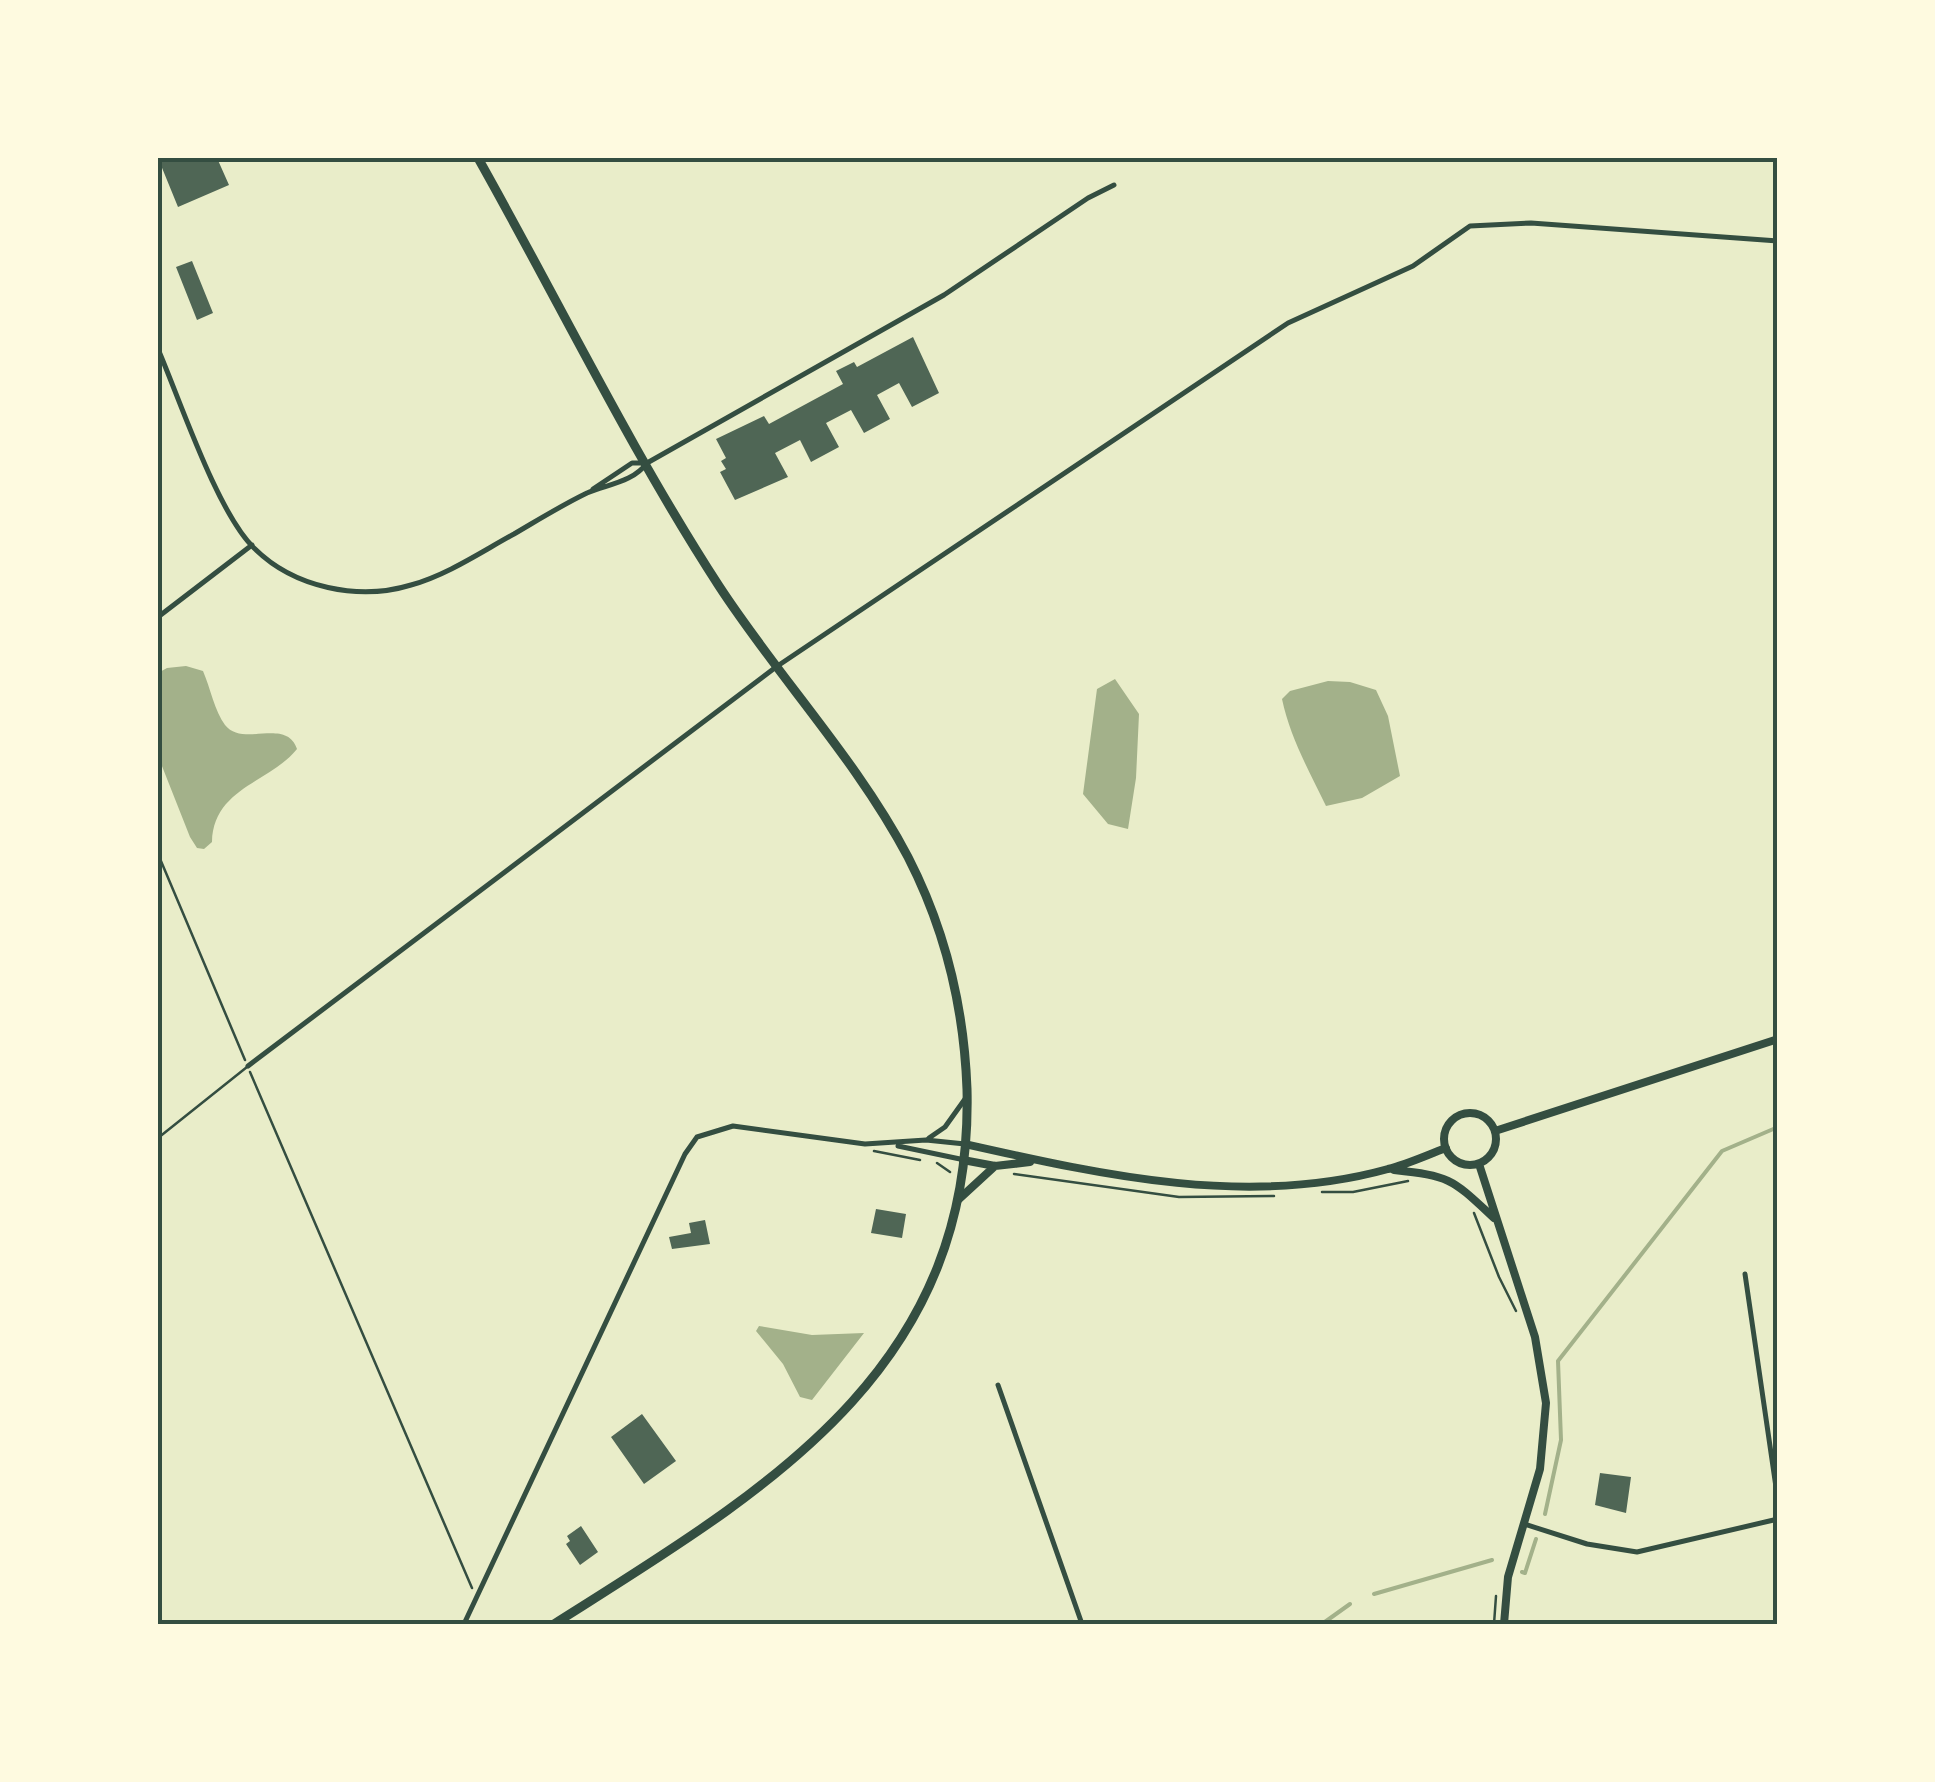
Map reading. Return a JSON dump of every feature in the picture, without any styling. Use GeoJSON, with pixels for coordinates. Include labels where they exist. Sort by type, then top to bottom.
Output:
{"type":"FeatureCollection","features":[{"type":"Feature","properties":{"kind":"main road"},"geometry":{"type":"LineString","coordinates":[[478,158],[718,585],[888,822],[926,894],[951,964],[959,1000],[967,1096],[958,1200],[946,1245],[918,1307],[883,1365],[840,1416],[792,1462],[736,1506],[554,1624]]}},
{"type":"Feature","properties":{"kind":"main road"},"geometry":{"type":"LineString","coordinates":[[1495,1130],[1778,1039]]}},
{"type":"Feature","properties":{"kind":"main road"},"geometry":{"type":"LineString","coordinates":[[1462,1114],[1486,1118],[1495,1130],[1492,1154],[1479,1164],[1456,1160],[1446,1148],[1449,1124],[1462,1114]]}},
{"type":"Feature","properties":{"kind":"main road"},"geometry":{"type":"LineString","coordinates":[[965,1144],[1034,1162],[1196,1186],[1238,1188],[1328,1181],[1390,1169],[1446,1148]]}},
{"type":"Feature","properties":{"kind":"main road"},"geometry":{"type":"LineString","coordinates":[[963,1160],[996,1166],[1034,1162]]}},
{"type":"Feature","properties":{"kind":"main road"},"geometry":{"type":"LineString","coordinates":[[1479,1164],[1536,1337],[1546,1403],[1540,1469],[1508,1577],[1504,1624]]}},
{"type":"Feature","properties":{"kind":"main road"},"geometry":{"type":"LineString","coordinates":[[958,1200],[996,1166]]}},
{"type":"Feature","properties":{"kind":"main road"},"geometry":{"type":"LineString","coordinates":[[1390,1169],[1452,1180],[1495,1218]]}},
{"type":"Feature","properties":{"kind":"street"},"geometry":{"type":"LineString","coordinates":[[587,494],[638,475],[647,463],[944,295],[1088,198],[1114,185]]}},
{"type":"Feature","properties":{"kind":"street"},"geometry":{"type":"LineString","coordinates":[[248,1066],[776,667],[1288,323],[1413,266],[1470,226],[1531,223],[1778,241]]}},
{"type":"Feature","properties":{"kind":"street"},"geometry":{"type":"LineString","coordinates":[[158,349],[217,486],[252,545],[280,566],[318,585],[354,592],[392,590],[436,577],[587,494],[632,463],[647,463]]}},
{"type":"Feature","properties":{"kind":"street"},"geometry":{"type":"LineString","coordinates":[[158,618],[252,545]]}},
{"type":"Feature","properties":{"kind":"street"},"geometry":{"type":"LineString","coordinates":[[926,1140],[945,1127],[967,1096]]}},
{"type":"Feature","properties":{"kind":"street"},"geometry":{"type":"LineString","coordinates":[[464,1624],[685,1154],[697,1137],[733,1126],[865,1144],[926,1140],[965,1144]]}},
{"type":"Feature","properties":{"kind":"street"},"geometry":{"type":"LineString","coordinates":[[890,1144],[963,1160]]}},
{"type":"Feature","properties":{"kind":"street"},"geometry":{"type":"LineString","coordinates":[[1745,1274],[1778,1501]]}},
{"type":"Feature","properties":{"kind":"street"},"geometry":{"type":"LineString","coordinates":[[998,1384],[1082,1624]]}},
{"type":"Feature","properties":{"kind":"street"},"geometry":{"type":"LineString","coordinates":[[1524,1524],[1599,1547],[1637,1552],[1778,1518]]}},
{"type":"Feature","properties":{"kind":"lane"},"geometry":{"type":"LineString","coordinates":[[158,1138],[248,1066]]}},
{"type":"Feature","properties":{"kind":"path"},"geometry":{"type":"LineString","coordinates":[[158,854],[476,1599]]}},
{"type":"Feature","properties":{"kind":"path"},"geometry":{"type":"LineString","coordinates":[[865,1144],[878,1154],[936,1162],[943,1168]]}},
{"type":"Feature","properties":{"kind":"path"},"geometry":{"type":"LineString","coordinates":[[1007,1174],[1179,1197],[1277,1196]]}},
{"type":"Feature","properties":{"kind":"path"},"geometry":{"type":"LineString","coordinates":[[1317,1191],[1353,1192],[1414,1180]]}},
{"type":"Feature","properties":{"kind":"path"},"geometry":{"type":"LineString","coordinates":[[1467,1203],[1516,1312]]}},
{"type":"Feature","properties":{"kind":"path"},"geometry":{"type":"LineString","coordinates":[[1494,1624],[1498,1586]]}},
{"type":"Feature","properties":{"kind":"shaded area"},"geometry":{"type":"Polygon","coordinates":[[[186,666],[203,671],[218,713],[233,731],[284,735],[297,749],[232,798],[215,824],[212,842],[204,849],[197,848],[190,837],[158,756],[158,673],[186,666]]]}},
{"type":"Feature","properties":{"kind":"shaded area"},"geometry":{"type":"Polygon","coordinates":[[[1115,679],[1139,714],[1136,778],[1128,829],[1108,824],[1083,794],[1097,689],[1115,679]]]}},
{"type":"Feature","properties":{"kind":"shaded area"},"geometry":{"type":"Polygon","coordinates":[[[1328,681],[1350,682],[1376,690],[1388,716],[1400,776],[1362,798],[1326,806],[1295,740],[1282,699],[1290,691],[1328,681]]]}},
{"type":"Feature","properties":{"kind":"shaded area"},"geometry":{"type":"Polygon","coordinates":[[[759,1326],[812,1335],[864,1333],[812,1400],[800,1397],[783,1364],[756,1331],[759,1326]]]}},
{"type":"Feature","properties":{"kind":"building"},"geometry":{"type":"Polygon","coordinates":[[[158,158],[217,158],[229,185],[178,207],[158,158]]]}},
{"type":"Feature","properties":{"kind":"building"},"geometry":{"type":"Polygon","coordinates":[[[192,261],[213,313],[197,320],[176,267],[192,261]]]}},
{"type":"Feature","properties":{"kind":"building"},"geometry":{"type":"Polygon","coordinates":[[[913,337],[939,393],[912,407],[899,383],[877,395],[890,419],[864,433],[851,410],[826,423],[839,447],[811,462],[800,440],[775,453],[788,477],[735,500],[720,472],[726,469],[721,461],[726,458],[716,439],[764,416],[769,424],[843,384],[836,371],[854,362],[857,367],[913,337]]]}},
{"type":"Feature","properties":{"kind":"building"},"geometry":{"type":"Polygon","coordinates":[[[876,1209],[906,1214],[902,1238],[871,1233],[876,1209]]]}},
{"type":"Feature","properties":{"kind":"building"},"geometry":{"type":"Polygon","coordinates":[[[705,1220],[710,1244],[672,1249],[669,1237],[691,1233],[689,1223],[705,1220]]]}},
{"type":"Feature","properties":{"kind":"building"},"geometry":{"type":"Polygon","coordinates":[[[642,1414],[676,1461],[644,1484],[611,1437],[642,1414]]]}},
{"type":"Feature","properties":{"kind":"building"},"geometry":{"type":"Polygon","coordinates":[[[1600,1473],[1631,1477],[1626,1513],[1595,1505],[1600,1473]]]}},
{"type":"Feature","properties":{"kind":"building"},"geometry":{"type":"Polygon","coordinates":[[[581,1526],[598,1552],[580,1565],[566,1544],[570,1541],[567,1536],[581,1526]]]}},
{"type":"Feature","properties":{"kind":"waterway"},"geometry":{"type":"LineString","coordinates":[[1545,1514],[1561,1440],[1558,1361],[1722,1151],[1778,1127]]}},
{"type":"Feature","properties":{"kind":"waterway"},"geometry":{"type":"LineString","coordinates":[[1522,1572],[1525,1573],[1536,1539]]}},
{"type":"Feature","properties":{"kind":"waterway"},"geometry":{"type":"LineString","coordinates":[[1374,1594],[1492,1560]]}},
{"type":"Feature","properties":{"kind":"waterway"},"geometry":{"type":"LineString","coordinates":[[1322,1624],[1350,1604]]}}]}
